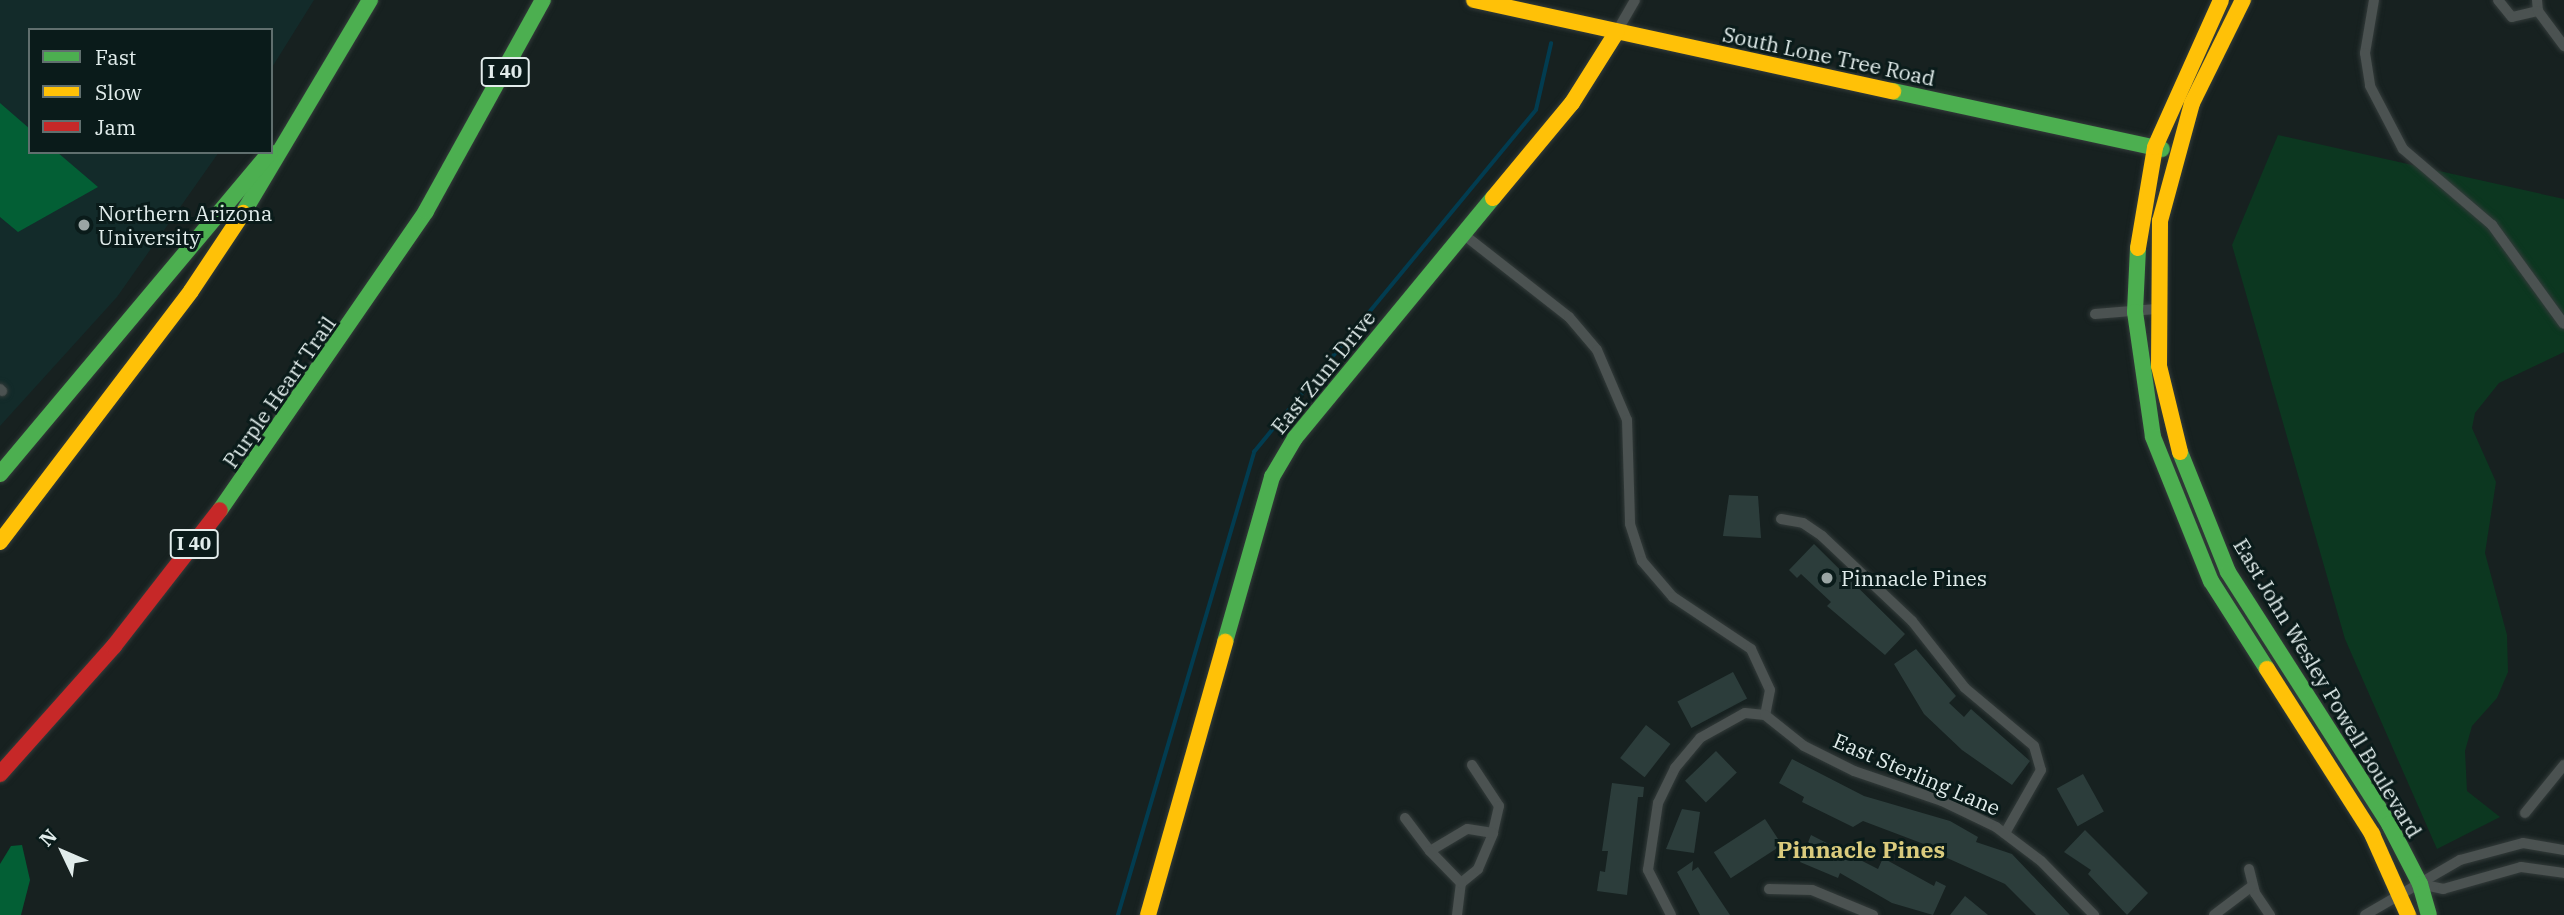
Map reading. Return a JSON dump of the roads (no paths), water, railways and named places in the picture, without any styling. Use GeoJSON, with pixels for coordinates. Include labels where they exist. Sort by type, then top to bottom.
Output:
{"type":"FeatureCollection","features":[{"type":"Feature","properties":{"kind":"main road"},"geometry":{"type":"LineString","coordinates":[[0,541],[162,333],[265,179],[284,137],[370,0]]}},
{"type":"Feature","properties":{"kind":"main road","name":"Purple Heart Trail"},"geometry":{"type":"LineString","coordinates":[[0,774],[114,646],[242,482],[426,211],[543,0]]}},
{"type":"Feature","properties":{"kind":"main road","name":"South Lone Tree Road"},"geometry":{"type":"LineString","coordinates":[[1474,0],[1616,33],[2175,152]]}},
{"type":"Feature","properties":{"kind":"main road","name":"East John Wesley Powell Boulevard"},"geometry":{"type":"LineString","coordinates":[[2221,0],[2155,147],[2140,219],[2135,312],[2153,437],[2211,581],[2372,834],[2402,895],[2408,915]]}},
{"type":"Feature","properties":{"kind":"main road","name":"East John Wesley Powell Boulevard"},"geometry":{"type":"LineString","coordinates":[[2243,0],[2192,103],[2175,152],[2160,222],[2156,309],[2158,366],[2172,432],[2228,572],[2389,824],[2420,884],[2429,915]]}},
{"type":"Feature","properties":{"kind":"main road","name":"East Zuni Drive"},"geometry":{"type":"LineString","coordinates":[[1148,915],[1272,477],[1295,438],[1572,103],[1616,33]]}},
{"type":"Feature","properties":{"kind":"main road"},"geometry":{"type":"LineString","coordinates":[[273,149],[284,137]]}},
{"type":"Feature","properties":{"kind":"main road"},"geometry":{"type":"LineString","coordinates":[[0,474],[268,154]]}},
{"type":"Feature","properties":{"kind":"street","name":"East Zuni Drive"},"geometry":{"type":"LineString","coordinates":[[1616,33],[1635,0]]}},
{"type":"Feature","properties":{"kind":"street"},"geometry":{"type":"LineString","coordinates":[[2374,0],[2365,53],[2370,86],[2403,149],[2492,225],[2564,324]]}},
{"type":"Feature","properties":{"kind":"street"},"geometry":{"type":"LineString","coordinates":[[2498,0],[2512,17],[2537,6],[2564,46]]}},
{"type":"Feature","properties":{"kind":"street"},"geometry":{"type":"LineString","coordinates":[[1463,233],[1569,317],[1597,350],[1627,420],[1630,524],[1642,561],[1673,597],[1751,649],[1770,690],[1765,715],[1745,713],[1712,728],[1666,783],[1652,821],[1648,870],[1671,915]]}},
{"type":"Feature","properties":{"kind":"street"},"geometry":{"type":"LineString","coordinates":[[2095,314],[2156,309]]}},
{"type":"Feature","properties":{"kind":"street"},"geometry":{"type":"LineString","coordinates":[[1781,519],[1802,523],[1822,536],[1912,621],[1965,688],[2034,746],[2041,770],[2005,833]]}},
{"type":"Feature","properties":{"kind":"street","name":"East Sterling Lane"},"geometry":{"type":"LineString","coordinates":[[1765,715],[1783,733],[1844,766],[1971,813],[2005,833],[2094,915]]}},
{"type":"Feature","properties":{"kind":"street"},"geometry":{"type":"LineString","coordinates":[[1457,915],[1461,883],[1478,869],[1493,833],[1499,806],[1472,765]]}},
{"type":"Feature","properties":{"kind":"street"},"geometry":{"type":"LineString","coordinates":[[2525,813],[2564,765]]}},
{"type":"Feature","properties":{"kind":"street"},"geometry":{"type":"LineString","coordinates":[[1405,817],[1430,851],[1461,883]]}},
{"type":"Feature","properties":{"kind":"street"},"geometry":{"type":"LineString","coordinates":[[1430,851],[1466,829],[1493,833]]}},
{"type":"Feature","properties":{"kind":"street"},"geometry":{"type":"LineString","coordinates":[[2365,915],[2420,884],[2433,873],[2490,850],[2523,843],[2564,849]]}},
{"type":"Feature","properties":{"kind":"street"},"geometry":{"type":"LineString","coordinates":[[2420,884],[2443,889],[2521,867],[2564,873]]}},
{"type":"Feature","properties":{"kind":"street"},"geometry":{"type":"LineString","coordinates":[[2249,869],[2252,886],[2270,915]]}},
{"type":"Feature","properties":{"kind":"street"},"geometry":{"type":"LineString","coordinates":[[2214,915],[2252,886]]}},
{"type":"Feature","properties":{"kind":"street"},"geometry":{"type":"LineString","coordinates":[[1769,890],[1812,890],[1873,915]]}},
{"type":"Feature","properties":{"kind":"waterway"},"geometry":{"type":"LineString","coordinates":[[1118,915],[1254,452],[1536,110],[1551,44]]}},
{"type":"Feature","properties":{"kind":"place","name":"Northern Arizona University"},"geometry":{"type":"Point","coordinates":[84,225]}},
{"type":"Feature","properties":{"kind":"place","name":"Pinnacle Pines"},"geometry":{"type":"Point","coordinates":[1827,578]}},
{"type":"Feature","properties":{"kind":"district","name":"Pinnacle Pines"},"geometry":{"type":"Point","coordinates":[1861,849]}}]}
